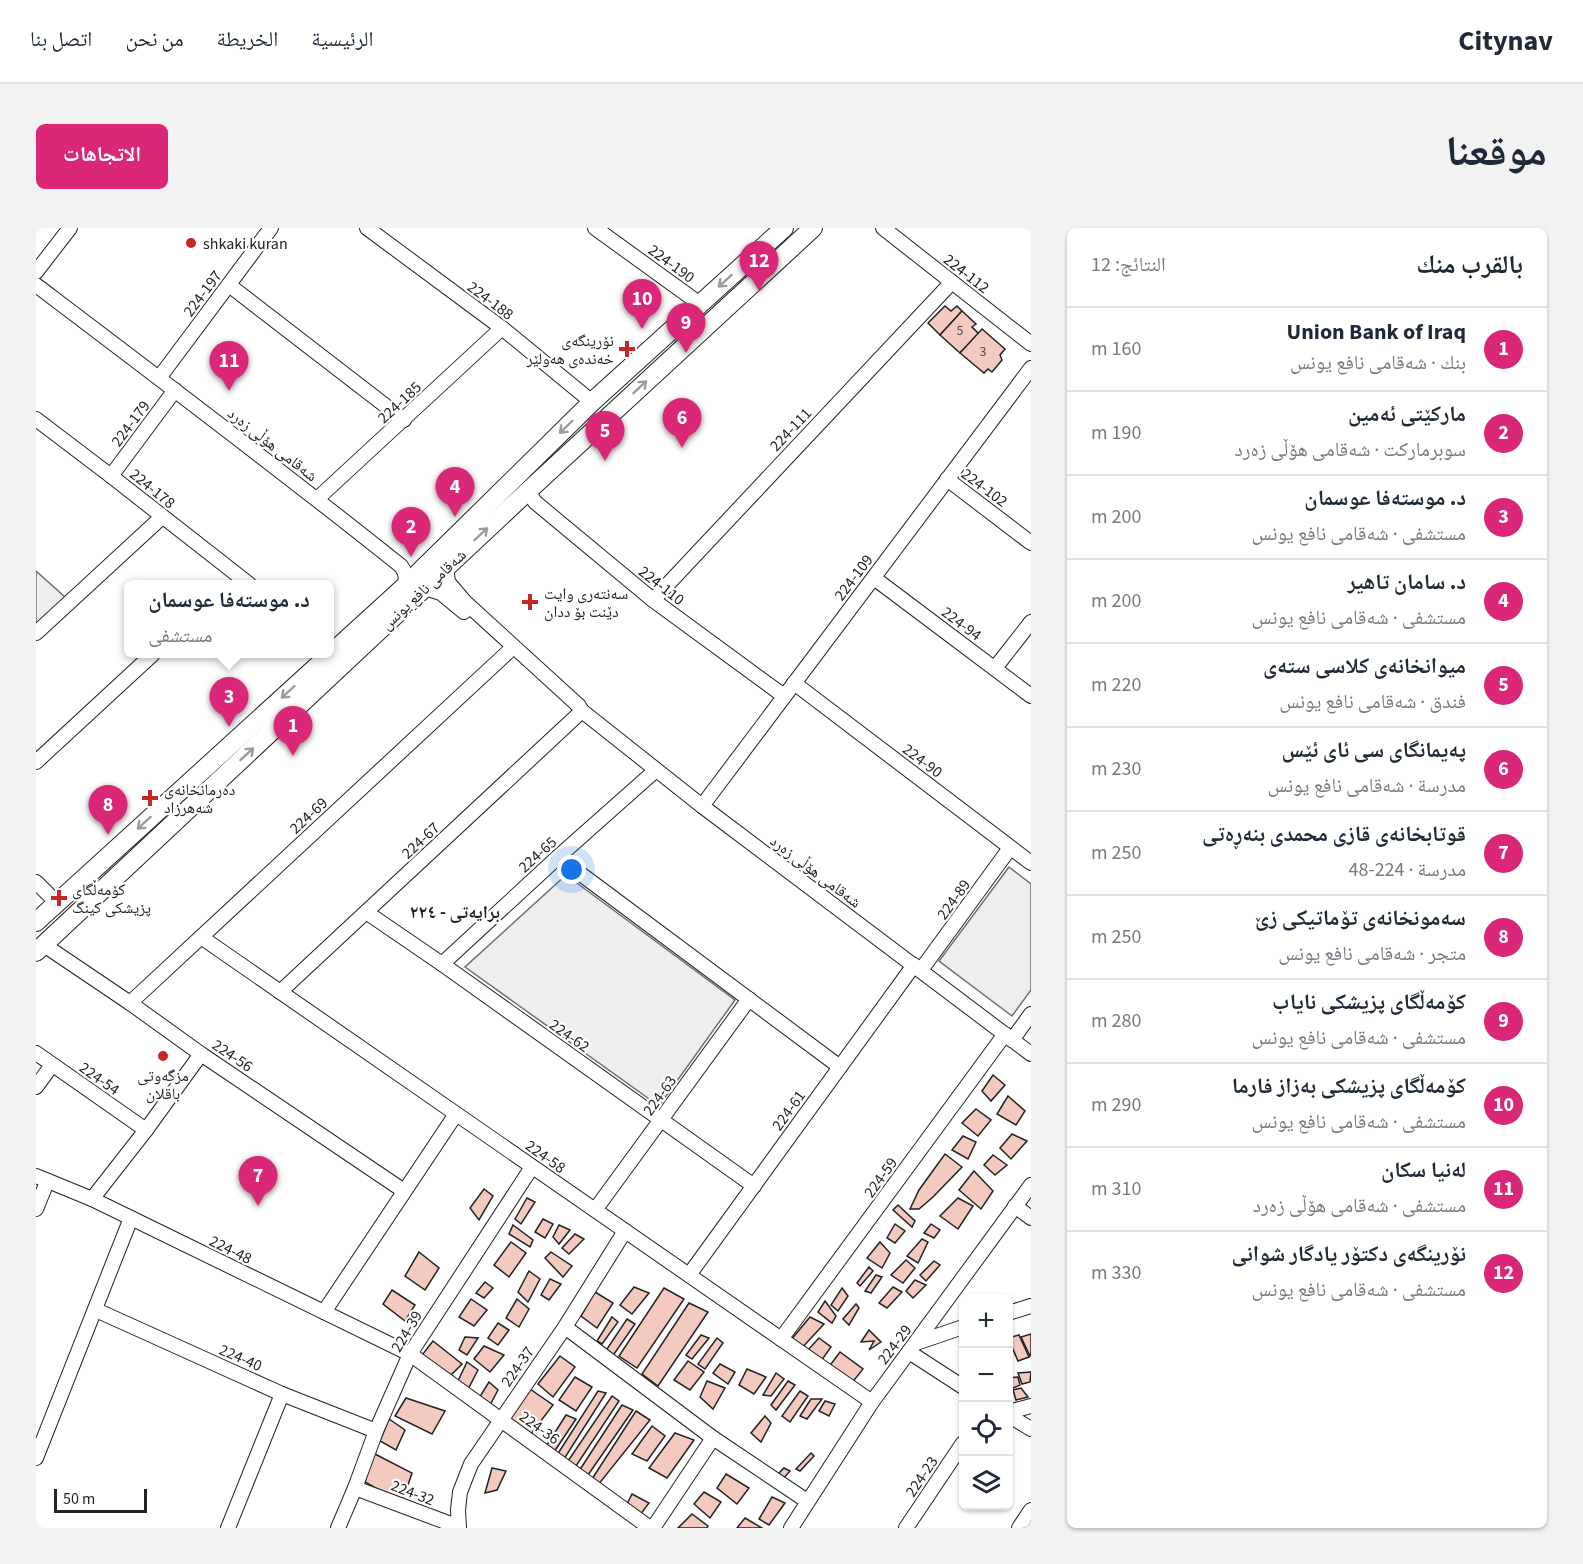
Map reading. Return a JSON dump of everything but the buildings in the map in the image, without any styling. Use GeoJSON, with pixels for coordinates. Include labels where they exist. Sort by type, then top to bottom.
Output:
{"type":"FeatureCollection","features":[{"type":"Feature","properties":{"kind":"main road","name":"شەقامی نافع یونس"},"geometry":{"type":"LineString","coordinates":[[334,645],[403,588],[592,402],[784,228]]}},
{"type":"Feature","properties":{"kind":"main road","name":"شەقامی نافع یونس"},"geometry":{"type":"LineString","coordinates":[[40,948],[446,567],[813,228]]}},
{"type":"Feature","properties":{"kind":"main road","name":"شەقامی نافع یونس"},"geometry":{"type":"LineString","coordinates":[[36,922],[320,658]]}},
{"type":"Feature","properties":{"kind":"main road"},"geometry":{"type":"LineString","coordinates":[[125,841],[142,853]]}},
{"type":"Feature","properties":{"kind":"street"},"geometry":{"type":"LineString","coordinates":[[36,272],[70,228]]}},
{"type":"Feature","properties":{"kind":"street","name":"224-197"},"geometry":{"type":"LineString","coordinates":[[159,378],[272,228]]}},
{"type":"Feature","properties":{"kind":"street","name":"224-188"},"geometry":{"type":"LineString","coordinates":[[367,228],[502,328],[592,402]]}},
{"type":"Feature","properties":{"kind":"street","name":"224-112"},"geometry":{"type":"LineString","coordinates":[[883,228],[1031,344]]}},
{"type":"Feature","properties":{"kind":"street","name":"224-190"},"geometry":{"type":"LineString","coordinates":[[605,230],[700,304]]}},
{"type":"Feature","properties":{"kind":"street","name":"224-111"},"geometry":{"type":"LineString","coordinates":[[653,600],[952,282]]}},
{"type":"Feature","properties":{"kind":"street","name":"شەقامی هۆڵی زەرد"},"geometry":{"type":"LineString","coordinates":[[36,285],[317,499],[401,566]]}},
{"type":"Feature","properties":{"kind":"street"},"geometry":{"type":"LineString","coordinates":[[229,285],[404,420]]}},
{"type":"Feature","properties":{"kind":"street","name":"224-185"},"geometry":{"type":"LineString","coordinates":[[317,499],[502,328]]}},
{"type":"Feature","properties":{"kind":"street","name":"224-109"},"geometry":{"type":"LineString","coordinates":[[702,806],[1029,373]]}},
{"type":"Feature","properties":{"kind":"street","name":"224-179"},"geometry":{"type":"LineString","coordinates":[[111,476],[175,390]]}},
{"type":"Feature","properties":{"kind":"street","name":"224-178"},"geometry":{"type":"LineString","coordinates":[[36,419],[162,517],[233,580]]}},
{"type":"Feature","properties":{"kind":"street","name":"224-102"},"geometry":{"type":"LineString","coordinates":[[947,479],[1031,543]]}},
{"type":"Feature","properties":{"kind":"street","name":"224-110"},"geometry":{"type":"LineString","coordinates":[[528,491],[535,502],[653,600],[784,696]]}},
{"type":"Feature","properties":{"kind":"street"},"geometry":{"type":"LineString","coordinates":[[36,633],[162,517]]}},
{"type":"Feature","properties":{"kind":"street"},"geometry":{"type":"LineString","coordinates":[[401,566],[414,569],[426,564]]}},
{"type":"Feature","properties":{"kind":"street"},"geometry":{"type":"LineString","coordinates":[[401,566],[406,577],[403,588]]}},
{"type":"Feature","properties":{"kind":"street","name":"شەقامی هۆڵی زەرد"},"geometry":{"type":"LineString","coordinates":[[446,567],[448,582],[465,602],[582,711],[702,806],[1031,1054]]}},
{"type":"Feature","properties":{"kind":"street","name":"224-94"},"geometry":{"type":"LineString","coordinates":[[874,578],[1031,696]]}},
{"type":"Feature","properties":{"kind":"street","name":"شەقامی هۆڵی زەرد"},"geometry":{"type":"LineString","coordinates":[[425,588],[441,592],[450,599],[575,710],[582,711]]}},
{"type":"Feature","properties":{"kind":"street"},"geometry":{"type":"LineString","coordinates":[[994,668],[1031,622]]}},
{"type":"Feature","properties":{"kind":"street","name":"224-69"},"geometry":{"type":"LineString","coordinates":[[130,1003],[508,652]]}},
{"type":"Feature","properties":{"kind":"street"},"geometry":{"type":"LineString","coordinates":[[36,762],[149,658]]}},
{"type":"Feature","properties":{"kind":"street","name":"224-90"},"geometry":{"type":"LineString","coordinates":[[794,683],[1031,863]]}},
{"type":"Feature","properties":{"kind":"street","name":"224-67"},"geometry":{"type":"LineString","coordinates":[[280,992],[582,711]]}},
{"type":"Feature","properties":{"kind":"street","name":"224-65"},"geometry":{"type":"LineString","coordinates":[[442,964],[656,770]]}},
{"type":"Feature","properties":{"kind":"street","name":"224-89"},"geometry":{"type":"LineString","coordinates":[[918,968],[1010,848]]}},
{"type":"Feature","properties":{"kind":"street"},"geometry":{"type":"LineString","coordinates":[[558,857],[840,1067]]}},
{"type":"Feature","properties":{"kind":"street"},"geometry":{"type":"LineString","coordinates":[[36,882],[56,902]]}},
{"type":"Feature","properties":{"kind":"street","name":"224-62"},"geometry":{"type":"LineString","coordinates":[[366,912],[754,1186]]}},
{"type":"Feature","properties":{"kind":"street","name":"224-58"},"geometry":{"type":"LineString","coordinates":[[201,937],[872,1402]]}},
{"type":"Feature","properties":{"kind":"street","name":"224-56"},"geometry":{"type":"LineString","coordinates":[[40,948],[130,1003],[201,1054],[404,1191]]}},
{"type":"Feature","properties":{"kind":"street","name":"224-61"},"geometry":{"type":"LineString","coordinates":[[689,1275],[840,1067],[918,968]]}},
{"type":"Feature","properties":{"kind":"street","name":"224-63"},"geometry":{"type":"LineString","coordinates":[[595,1210],[749,999]]}},
{"type":"Feature","properties":{"kind":"street","name":"224-59"},"geometry":{"type":"LineString","coordinates":[[781,1339],[1008,1037],[1031,1014]]}},
{"type":"Feature","properties":{"kind":"street","name":"224-54"},"geometry":{"type":"LineString","coordinates":[[36,1053],[146,1130]]}},
{"type":"Feature","properties":{"kind":"street"},"geometry":{"type":"LineString","coordinates":[[92,1200],[201,1054]]}},
{"type":"Feature","properties":{"kind":"street"},"geometry":{"type":"LineString","coordinates":[[36,1087],[52,1065]]}},
{"type":"Feature","properties":{"kind":"street"},"geometry":{"type":"LineString","coordinates":[[324,1312],[456,1114]]}},
{"type":"Feature","properties":{"kind":"street","name":"224-39"},"geometry":{"type":"LineString","coordinates":[[338,1528],[376,1431],[410,1354],[532,1167]]}},
{"type":"Feature","properties":{"kind":"street"},"geometry":{"type":"LineString","coordinates":[[36,1209],[41,1179]]}},
{"type":"Feature","properties":{"kind":"street","name":"224-48"},"geometry":{"type":"LineString","coordinates":[[41,1179],[130,1218],[410,1354]]}},
{"type":"Feature","properties":{"kind":"street","name":"224-29"},"geometry":{"type":"LineString","coordinates":[[791,1528],[872,1402],[1031,1185]]}},
{"type":"Feature","properties":{"kind":"street"},"geometry":{"type":"LineString","coordinates":[[1016,1206],[1031,1218]]}},
{"type":"Feature","properties":{"kind":"street"},"geometry":{"type":"LineString","coordinates":[[36,1458],[96,1310],[130,1218]]}},
{"type":"Feature","properties":{"kind":"street","name":"224-37"},"geometry":{"type":"LineString","coordinates":[[459,1528],[460,1492],[471,1464],[565,1327],[625,1231]]}},
{"type":"Feature","properties":{"kind":"street"},"geometry":{"type":"LineString","coordinates":[[1013,1311],[1031,1306]]}},
{"type":"Feature","properties":{"kind":"street","name":"224-40"},"geometry":{"type":"LineString","coordinates":[[96,1310],[282,1394],[376,1431]]}},
{"type":"Feature","properties":{"kind":"street"},"geometry":{"type":"LineString","coordinates":[[565,1327],[713,1438],[807,1501]]}},
{"type":"Feature","properties":{"kind":"street"},"geometry":{"type":"LineString","coordinates":[[913,1348],[959,1330]]}},
{"type":"Feature","properties":{"kind":"street"},"geometry":{"type":"LineString","coordinates":[[913,1348],[959,1384]]}},
{"type":"Feature","properties":{"kind":"street","name":"224-36"},"geometry":{"type":"LineString","coordinates":[[410,1354],[652,1528]]}},
{"type":"Feature","properties":{"kind":"street"},"geometry":{"type":"LineString","coordinates":[[228,1528],[282,1394]]}},
{"type":"Feature","properties":{"kind":"street"},"geometry":{"type":"LineString","coordinates":[[1013,1412],[1031,1406]]}},
{"type":"Feature","properties":{"kind":"street"},"geometry":{"type":"LineString","coordinates":[[1013,1417],[1031,1429]]}},
{"type":"Feature","properties":{"kind":"street"},"geometry":{"type":"LineString","coordinates":[[652,1528],[713,1438]]}},
{"type":"Feature","properties":{"kind":"street","name":"224-23"},"geometry":{"type":"LineString","coordinates":[[906,1528],[959,1449]]}},
{"type":"Feature","properties":{"kind":"street","name":"224-32"},"geometry":{"type":"LineString","coordinates":[[355,1488],[459,1528]]}},
{"type":"Feature","properties":{"kind":"street"},"geometry":{"type":"LineString","coordinates":[[1019,1528],[1031,1510]]}},
{"type":"Feature","properties":{"kind":"shaded area"},"geometry":{"type":"Polygon","coordinates":[[[36,571],[65,597],[36,624],[36,571]]]}},
{"type":"Feature","properties":{"kind":"shaded area"},"geometry":{"type":"Polygon","coordinates":[[[1009,867],[1031,884],[1031,990],[1012,1016],[939,961],[1009,867]]]}},
{"type":"Feature","properties":{"kind":"shaded area"},"geometry":{"type":"Polygon","coordinates":[[[566,875],[735,1000],[659,1106],[465,967],[566,875]]]}},
{"type":"Feature","properties":{"kind":"place","name":"shkaki kuran"},"geometry":{"type":"Point","coordinates":[191,243]}},
{"type":"Feature","properties":{"kind":"place","name":"نۆرینگەی دکتۆر یادگار شوانی"},"geometry":{"type":"Point","coordinates":[759,291]}},
{"type":"Feature","properties":{"kind":"place","name":"کۆمەڵگای پزیشکی بەزاز فارما"},"geometry":{"type":"Point","coordinates":[642,329]}},
{"type":"Feature","properties":{"kind":"place","name":"نۆرینگەی خەندەی هەولێر"},"geometry":{"type":"Point","coordinates":[627,349]}},
{"type":"Feature","properties":{"kind":"place","name":"کۆمەڵگای پزیشکی نایاب"},"geometry":{"type":"Point","coordinates":[686,353]}},
{"type":"Feature","properties":{"kind":"place","name":"لەنیا سکان"},"geometry":{"type":"Point","coordinates":[229,391]}},
{"type":"Feature","properties":{"kind":"place","name":"پەیمانگای سی ئای ئێس"},"geometry":{"type":"Point","coordinates":[682,448]}},
{"type":"Feature","properties":{"kind":"place","name":"میوانخانەی کلاسی ستەی"},"geometry":{"type":"Point","coordinates":[605,461]}},
{"type":"Feature","properties":{"kind":"place","name":"د. سامان تاهیر"},"geometry":{"type":"Point","coordinates":[455,517]}},
{"type":"Feature","properties":{"kind":"place","name":"مارکێتی ئەمین"},"geometry":{"type":"Point","coordinates":[411,557]}},
{"type":"Feature","properties":{"kind":"place","name":"سەنتەری وایت دێنت بۆ ددان"},"geometry":{"type":"Point","coordinates":[530,602]}},
{"type":"Feature","properties":{"kind":"place","name":"د. موستەفا عوسمان"},"geometry":{"type":"Point","coordinates":[229,727]}},
{"type":"Feature","properties":{"kind":"place","name":"Union Bank of Iraq"},"geometry":{"type":"Point","coordinates":[293,756]}},
{"type":"Feature","properties":{"kind":"place","name":"دەرمانخانەی شەهرزاد"},"geometry":{"type":"Point","coordinates":[150,798]}},
{"type":"Feature","properties":{"kind":"place","name":"سەمونخانەی تۆماتیکی زێ"},"geometry":{"type":"Point","coordinates":[108,835]}},
{"type":"Feature","properties":{"kind":"place","name":"کۆمەڵگای پزیشکی کینگ"},"geometry":{"type":"Point","coordinates":[59,898]}},
{"type":"Feature","properties":{"kind":"place","name":"مزگه‌وتی باقلان"},"geometry":{"type":"Point","coordinates":[163,1056]}},
{"type":"Feature","properties":{"kind":"place","name":"قوتابخانەی قازی محمدی بنەڕەتی"},"geometry":{"type":"Point","coordinates":[258,1206]}},
{"type":"Feature","properties":{"kind":"district","name":"برایەتی - ٢٢٤"},"geometry":{"type":"Point","coordinates":[455,912]}}]}
